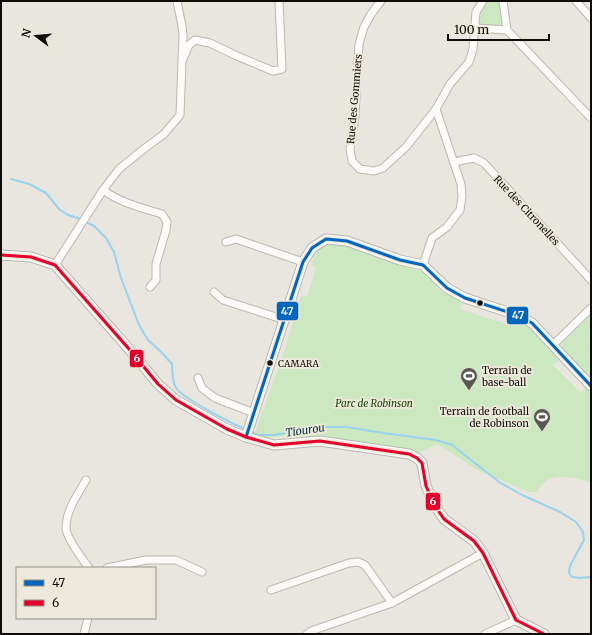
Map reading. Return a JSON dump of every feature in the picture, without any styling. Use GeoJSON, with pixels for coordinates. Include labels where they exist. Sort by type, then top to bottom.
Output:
{"type":"FeatureCollection","features":[{"type":"Feature","properties":{"kind":"street"},"geometry":{"type":"LineString","coordinates":[[55,265],[119,169],[164,134],[180,115],[183,35],[177,1]]}},
{"type":"Feature","properties":{"kind":"street"},"geometry":{"type":"LineString","coordinates":[[181,66],[189,45],[195,40],[210,43],[272,71],[282,69],[279,1]]}},
{"type":"Feature","properties":{"kind":"street","name":"Rue des Gommiers"},"geometry":{"type":"LineString","coordinates":[[381,1],[371,14],[364,27],[359,44],[355,115],[350,149],[352,162],[360,169],[374,171],[383,168],[406,147],[436,109]]}},
{"type":"Feature","properties":{"kind":"street"},"geometry":{"type":"LineString","coordinates":[[423,265],[432,238],[447,227],[460,210],[462,196],[461,184],[436,109],[450,84],[469,62],[473,49],[476,28],[476,12],[483,1]]}},
{"type":"Feature","properties":{"kind":"street"},"geometry":{"type":"LineString","coordinates":[[503,1],[507,30],[591,118]]}},
{"type":"Feature","properties":{"kind":"street"},"geometry":{"type":"LineString","coordinates":[[576,1],[591,18]]}},
{"type":"Feature","properties":{"kind":"street"},"geometry":{"type":"LineString","coordinates":[[476,28],[507,30]]}},
{"type":"Feature","properties":{"kind":"street","name":"Rue des Citronelles"},"geometry":{"type":"LineString","coordinates":[[454,162],[474,158],[484,163],[591,280]]}},
{"type":"Feature","properties":{"kind":"street"},"geometry":{"type":"LineString","coordinates":[[104,190],[114,198],[162,214],[167,222],[156,264],[156,280],[150,287]]}},
{"type":"Feature","properties":{"kind":"street"},"geometry":{"type":"LineString","coordinates":[[226,242],[236,239],[303,262]]}},
{"type":"Feature","properties":{"kind":"street"},"geometry":{"type":"LineString","coordinates":[[248,432],[303,262],[312,248],[326,239],[347,241],[400,260],[423,265],[447,288],[466,298],[517,315],[532,324],[591,386]]}},
{"type":"Feature","properties":{"kind":"street"},"geometry":{"type":"LineString","coordinates":[[1,255],[31,257],[55,265],[158,384],[176,400],[227,429],[248,432],[274,445],[320,441],[410,454],[417,458],[422,463],[426,486],[435,506],[444,519],[474,542],[483,553],[516,620],[544,634]]}},
{"type":"Feature","properties":{"kind":"street"},"geometry":{"type":"LineString","coordinates":[[214,292],[223,300],[285,320]]}},
{"type":"Feature","properties":{"kind":"street"},"geometry":{"type":"LineString","coordinates":[[553,345],[591,308]]}},
{"type":"Feature","properties":{"kind":"street"},"geometry":{"type":"LineString","coordinates":[[198,378],[202,388],[215,398],[254,413]]}},
{"type":"Feature","properties":{"kind":"street"},"geometry":{"type":"LineString","coordinates":[[86,480],[70,507],[66,529],[77,551],[88,567]]}},
{"type":"Feature","properties":{"kind":"street"},"geometry":{"type":"LineString","coordinates":[[307,634],[311,631],[392,603],[483,553]]}},
{"type":"Feature","properties":{"kind":"street"},"geometry":{"type":"LineString","coordinates":[[112,567],[146,560],[176,560],[202,572]]}},
{"type":"Feature","properties":{"kind":"street"},"geometry":{"type":"LineString","coordinates":[[271,590],[346,564],[358,562],[365,565],[392,603]]}},
{"type":"Feature","properties":{"kind":"street"},"geometry":{"type":"LineString","coordinates":[[84,634],[88,619]]}},
{"type":"Feature","properties":{"kind":"street"},"geometry":{"type":"LineString","coordinates":[[486,634],[516,620]]}},
{"type":"Feature","properties":{"kind":"green space"},"geometry":{"type":"Polygon","coordinates":[[[487,1],[499,1],[502,17],[500,26],[483,26],[478,22],[480,9],[487,1]]]}},
{"type":"Feature","properties":{"kind":"green space","name":"Parc de Robinson"},"geometry":{"type":"Polygon","coordinates":[[[336,243],[423,272],[431,279],[441,292],[463,301],[460,309],[509,325],[515,318],[526,323],[560,359],[553,365],[581,393],[587,387],[591,392],[591,483],[580,479],[561,477],[549,479],[537,492],[529,492],[481,472],[437,444],[418,453],[331,438],[281,436],[267,438],[254,436],[285,349],[301,296],[307,297],[316,267],[311,265],[313,260],[319,250],[336,243]]]}},
{"type":"Feature","properties":{"kind":"green space"},"geometry":{"type":"Polygon","coordinates":[[[591,314],[591,378],[562,348],[562,343],[591,314]]]}},
{"type":"Feature","properties":{"kind":"waterway","name":"Tiourou"},"geometry":{"type":"LineString","coordinates":[[11,179],[29,184],[46,193],[59,209],[68,215],[94,226],[106,238],[114,252],[121,278],[139,325],[148,340],[172,364],[172,373],[176,388],[198,404],[245,429]]}},
{"type":"Feature","properties":{"kind":"waterway","name":"Tiourou"},"geometry":{"type":"LineString","coordinates":[[251,432],[258,435],[274,435],[323,427],[347,427],[436,440],[452,445],[499,482],[522,495],[560,512],[576,522],[583,532],[584,540],[570,566],[569,573],[572,577],[591,577]]}},
{"type":"Feature","properties":{"kind":"transit line","name":"47"},"geometry":{"type":"LineString","coordinates":[[246,437],[303,262],[312,248],[326,239],[347,241],[400,260],[423,265],[447,288],[465,298],[517,315],[532,323],[591,386]]}},
{"type":"Feature","properties":{"kind":"transit line","name":"6"},"geometry":{"type":"LineString","coordinates":[[1,255],[31,257],[55,265],[158,384],[176,400],[227,429],[246,437],[274,445],[320,441],[409,454],[417,458],[422,463],[426,486],[435,506],[444,519],[474,541],[483,553],[516,620],[544,634]]}},
{"type":"Feature","properties":{"kind":"place","name":"CAMARA"},"geometry":{"type":"Point","coordinates":[270,363]}},
{"type":"Feature","properties":{"kind":"place","name":"Terrain de base-ball"},"geometry":{"type":"Point","coordinates":[469,391]}},
{"type":"Feature","properties":{"kind":"place","name":"Terrain de football de Robinson"},"geometry":{"type":"Point","coordinates":[542,432]}}]}
